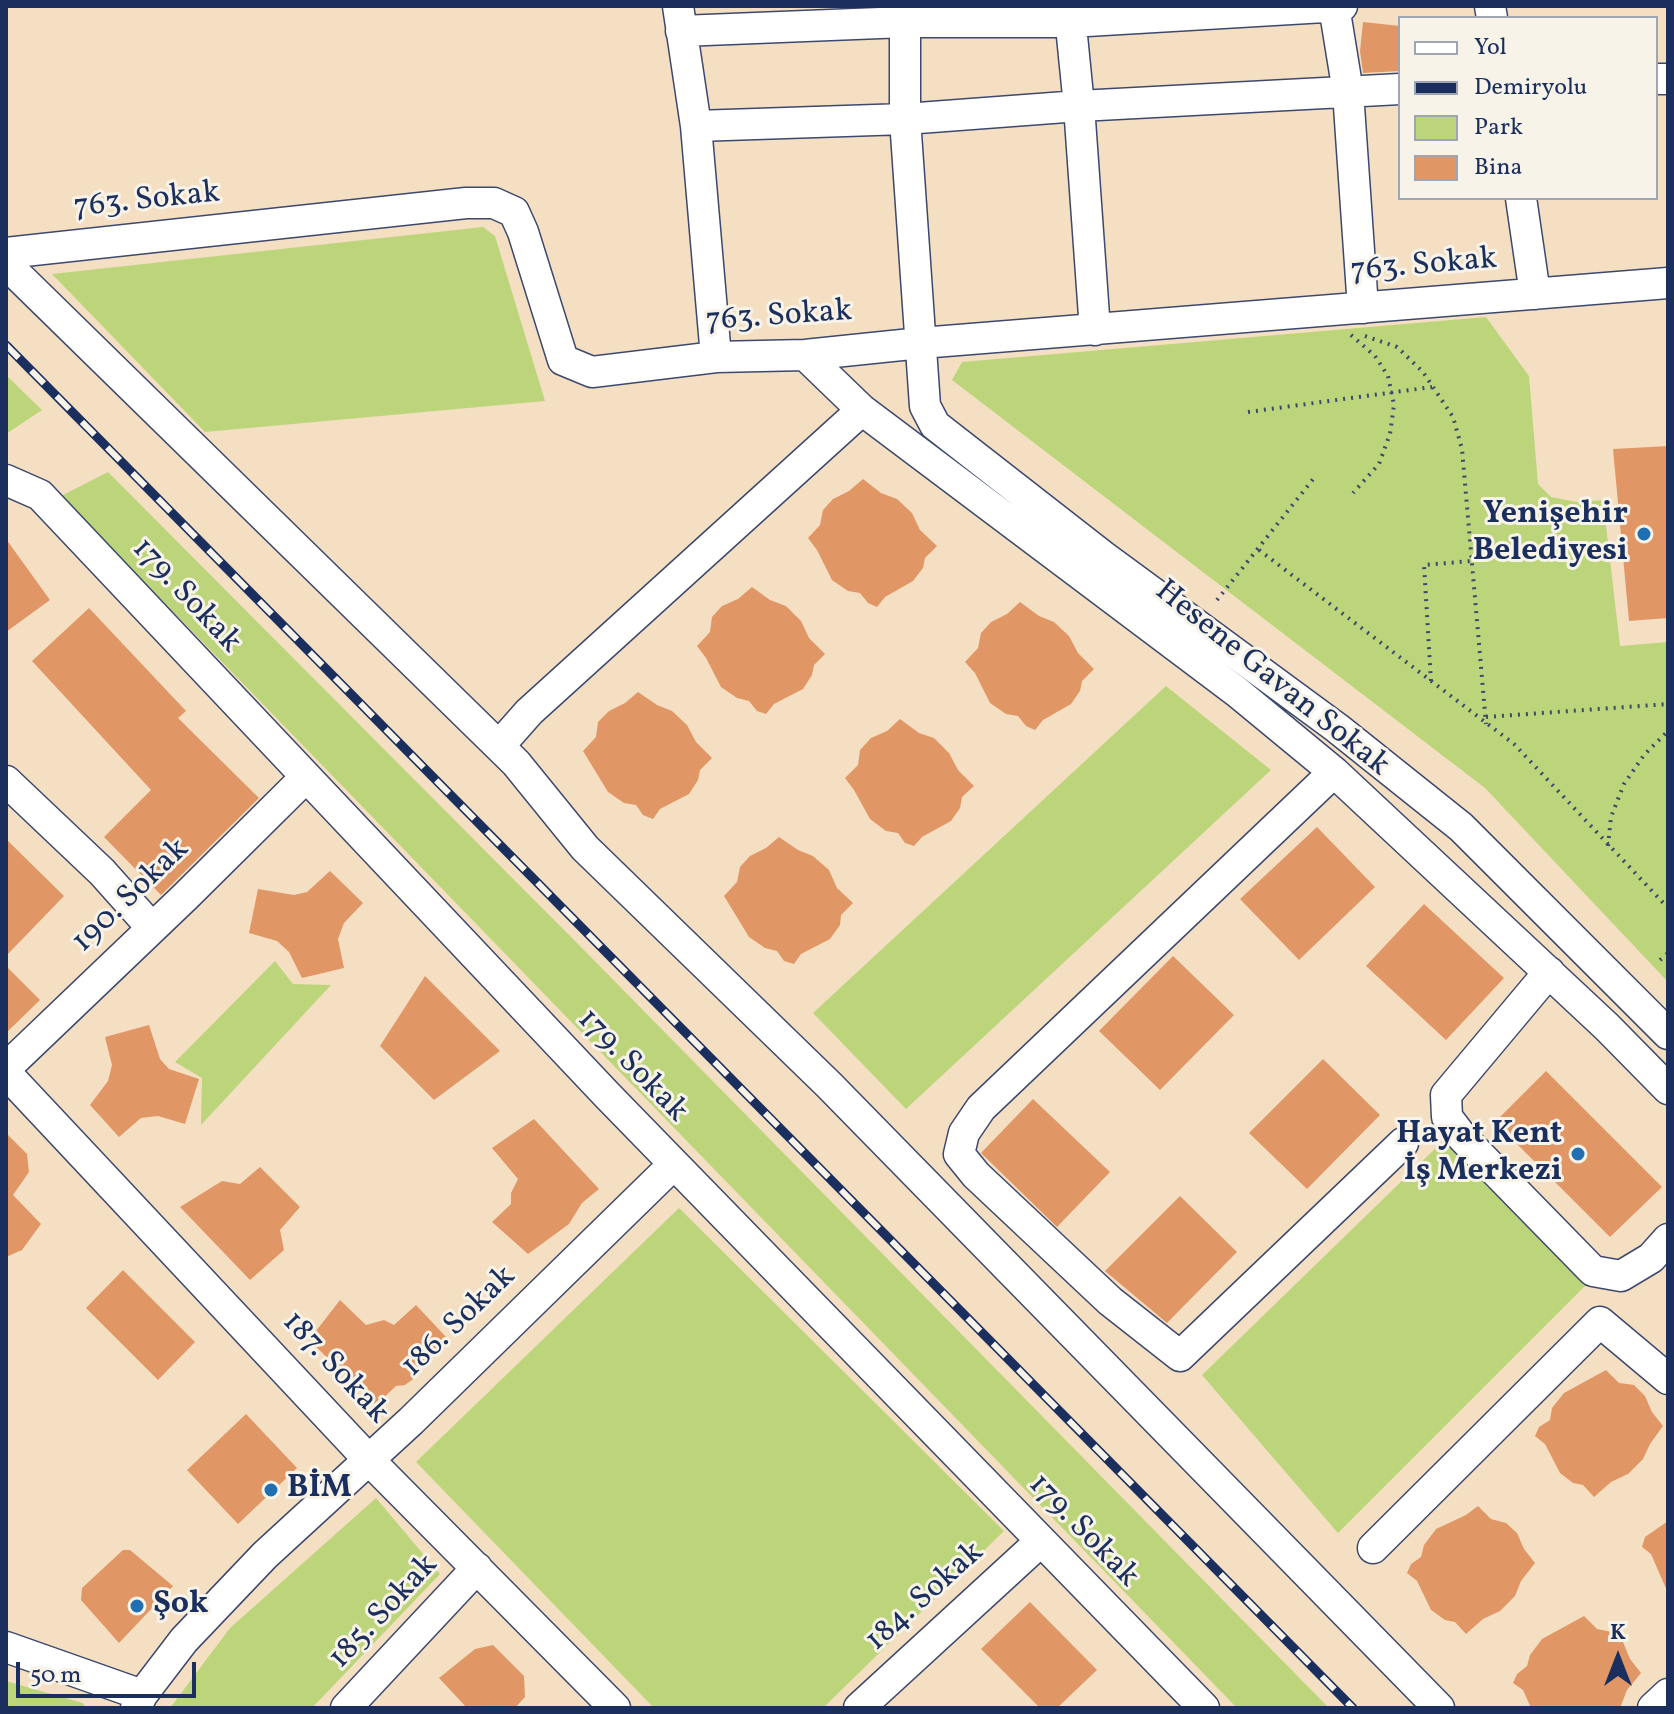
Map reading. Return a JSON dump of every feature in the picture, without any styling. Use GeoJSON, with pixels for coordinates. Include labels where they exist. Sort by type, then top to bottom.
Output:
{"type":"FeatureCollection","features":[{"type":"Feature","properties":{"kind":"street"},"geometry":{"type":"LineString","coordinates":[[1334,6],[1348,92],[1357,321]]}},
{"type":"Feature","properties":{"kind":"street"},"geometry":{"type":"LineString","coordinates":[[716,357],[696,126],[680,19],[1070,14],[1342,6]]}},
{"type":"Feature","properties":{"kind":"street"},"geometry":{"type":"LineString","coordinates":[[905,14],[905,119],[925,406],[935,425],[1103,556],[1337,728],[1461,827],[1668,1034]]}},
{"type":"Feature","properties":{"kind":"street"},"geometry":{"type":"LineString","coordinates":[[1070,14],[1095,330]]}},
{"type":"Feature","properties":{"kind":"street"},"geometry":{"type":"LineString","coordinates":[[696,126],[905,119],[1079,106],[1398,89]]}},
{"type":"Feature","properties":{"kind":"street"},"geometry":{"type":"LineString","coordinates":[[1521,200],[1535,294]]}},
{"type":"Feature","properties":{"kind":"street","name":"763. Sokak"},"geometry":{"type":"LineString","coordinates":[[6,253],[466,203],[494,203],[514,212],[523,232],[563,360],[592,372],[716,357],[805,355],[1095,330],[1357,321],[1535,294],[1668,283]]}},
{"type":"Feature","properties":{"kind":"street"},"geometry":{"type":"LineString","coordinates":[[6,264],[499,746],[585,848],[829,1085],[1439,1708]]}},
{"type":"Feature","properties":{"kind":"street","name":"Hesene Gavan Sokak"},"geometry":{"type":"LineString","coordinates":[[805,355],[862,410],[1237,692],[1334,772],[1607,1027],[1668,1089]]}},
{"type":"Feature","properties":{"kind":"street"},"geometry":{"type":"LineString","coordinates":[[499,746],[529,712],[862,410]]}},
{"type":"Feature","properties":{"kind":"street","name":"179. Sokak"},"geometry":{"type":"LineString","coordinates":[[6,480],[40,495],[674,1164],[1204,1708]]}},
{"type":"Feature","properties":{"kind":"street"},"geometry":{"type":"LineString","coordinates":[[1334,772],[981,1108],[964,1133],[959,1154],[976,1175],[1110,1301],[1180,1356],[1403,1143]]}},
{"type":"Feature","properties":{"kind":"street","name":"190. Sokak"},"geometry":{"type":"LineString","coordinates":[[6,1070],[306,777]]}},
{"type":"Feature","properties":{"kind":"street"},"geometry":{"type":"LineString","coordinates":[[6,781],[102,872],[152,928]]}},
{"type":"Feature","properties":{"kind":"street"},"geometry":{"type":"LineString","coordinates":[[1549,972],[1446,1095],[1447,1117],[1463,1138],[1593,1271],[1621,1276],[1651,1258],[1668,1239]]}},
{"type":"Feature","properties":{"kind":"street","name":"187. Sokak"},"geometry":{"type":"LineString","coordinates":[[6,1070],[369,1460],[615,1708]]}},
{"type":"Feature","properties":{"kind":"street","name":"186. Sokak"},"geometry":{"type":"LineString","coordinates":[[139,1702],[184,1640],[265,1555],[369,1460],[674,1164]]}},
{"type":"Feature","properties":{"kind":"street"},"geometry":{"type":"LineString","coordinates":[[1373,1548],[1600,1322],[1668,1379]]}},
{"type":"Feature","properties":{"kind":"street","name":"184. Sokak"},"geometry":{"type":"LineString","coordinates":[[859,1708],[1041,1541]]}},
{"type":"Feature","properties":{"kind":"street","name":"185. Sokak"},"geometry":{"type":"LineString","coordinates":[[346,1708],[477,1568]]}},
{"type":"Feature","properties":{"kind":"street"},"geometry":{"type":"LineString","coordinates":[[6,1647],[139,1702]]}},
{"type":"Feature","properties":{"kind":"street"},"geometry":{"type":"LineString","coordinates":[[1653,1708],[1668,1694]]}},
{"type":"Feature","properties":{"kind":"path"},"geometry":{"type":"LineString","coordinates":[[1340,331],[1357,321]]}},
{"type":"Feature","properties":{"kind":"path"},"geometry":{"type":"LineString","coordinates":[[1357,321],[1372,337],[1397,347],[1423,372],[1453,417],[1462,449],[1486,724]]}},
{"type":"Feature","properties":{"kind":"path"},"geometry":{"type":"LineString","coordinates":[[1353,493],[1379,464],[1390,434],[1394,405],[1388,376],[1357,321]]}},
{"type":"Feature","properties":{"kind":"path"},"geometry":{"type":"LineString","coordinates":[[1248,412],[1434,386]]}},
{"type":"Feature","properties":{"kind":"path"},"geometry":{"type":"LineString","coordinates":[[1217,600],[1314,478]]}},
{"type":"Feature","properties":{"kind":"path"},"geometry":{"type":"LineString","coordinates":[[1259,550],[1514,744],[1668,908]]}},
{"type":"Feature","properties":{"kind":"path"},"geometry":{"type":"LineString","coordinates":[[1431,681],[1424,565],[1472,561]]}},
{"type":"Feature","properties":{"kind":"path"},"geometry":{"type":"LineString","coordinates":[[1486,717],[1668,704]]}},
{"type":"Feature","properties":{"kind":"path"},"geometry":{"type":"LineString","coordinates":[[1608,846],[1611,817],[1624,784],[1644,755],[1668,731]]}},
{"type":"Feature","properties":{"kind":"path"},"geometry":{"type":"LineString","coordinates":[[1660,960],[1668,953]]}},
{"type":"Feature","properties":{"kind":"green space"},"geometry":{"type":"Polygon","coordinates":[[[483,227],[495,236],[545,401],[205,432],[52,274],[483,227]]]}},
{"type":"Feature","properties":{"kind":"green space"},"geometry":{"type":"Polygon","coordinates":[[[1486,317],[1529,376],[1538,484],[1551,497],[1577,502],[1603,500],[1620,646],[1668,642],[1668,982],[1485,788],[952,380],[962,362],[1486,317]]]}},
{"type":"Feature","properties":{"kind":"green space"},"geometry":{"type":"Polygon","coordinates":[[[6,375],[42,410],[6,434],[6,375]]]}},
{"type":"Feature","properties":{"kind":"green space"},"geometry":{"type":"Polygon","coordinates":[[[108,472],[579,945],[1329,1708],[1237,1708],[61,496],[108,472]]]}},
{"type":"Feature","properties":{"kind":"green space"},"geometry":{"type":"Polygon","coordinates":[[[1166,686],[1271,770],[906,1109],[813,1013],[1166,686]]]}},
{"type":"Feature","properties":{"kind":"green space"},"geometry":{"type":"Polygon","coordinates":[[[275,961],[293,984],[331,985],[201,1125],[202,1078],[175,1062],[275,961]]]}},
{"type":"Feature","properties":{"kind":"green space"},"geometry":{"type":"Polygon","coordinates":[[[1444,1140],[1586,1285],[1338,1533],[1202,1375],[1444,1140]]]}},
{"type":"Feature","properties":{"kind":"green space"},"geometry":{"type":"Polygon","coordinates":[[[679,1208],[1004,1531],[823,1708],[654,1708],[416,1462],[679,1208]]]}},
{"type":"Feature","properties":{"kind":"green space"},"geometry":{"type":"Polygon","coordinates":[[[376,1498],[440,1574],[312,1708],[170,1708],[230,1628],[376,1498]]]}},
{"type":"Feature","properties":{"kind":"green space"},"geometry":{"type":"Polygon","coordinates":[[[6,1681],[83,1703],[86,1708],[6,1708],[6,1681]]]}},
{"type":"Feature","properties":{"kind":"building"},"geometry":{"type":"Polygon","coordinates":[[[1363,22],[1398,26],[1398,71],[1363,73],[1360,51],[1363,22]]]}},
{"type":"Feature","properties":{"kind":"building","name":"Yenişehir Belediyesi"},"geometry":{"type":"Polygon","coordinates":[[[1668,446],[1668,618],[1629,621],[1613,449],[1668,446]]]}},
{"type":"Feature","properties":{"kind":"building"},"geometry":{"type":"Polygon","coordinates":[[[863,479],[881,493],[897,499],[912,513],[920,530],[937,546],[925,558],[923,568],[913,581],[885,597],[877,607],[868,603],[860,593],[848,591],[832,580],[808,538],[820,525],[823,510],[833,499],[863,479]]]}},
{"type":"Feature","properties":{"kind":"building"},"geometry":{"type":"Polygon","coordinates":[[[6,539],[50,600],[6,632],[6,539]]]}},
{"type":"Feature","properties":{"kind":"building"},"geometry":{"type":"Polygon","coordinates":[[[752,587],[770,600],[786,606],[825,654],[814,665],[803,689],[774,704],[766,714],[757,711],[749,701],[737,698],[721,687],[697,646],[710,632],[712,617],[722,606],[738,599],[752,587]]]}},
{"type":"Feature","properties":{"kind":"building"},"geometry":{"type":"Polygon","coordinates":[[[1020,602],[1039,616],[1054,622],[1094,669],[1082,681],[1080,691],[1071,704],[1043,720],[1035,730],[1026,726],[1018,716],[1006,714],[990,703],[975,673],[965,662],[978,648],[981,633],[991,622],[1007,614],[1020,602]]]}},
{"type":"Feature","properties":{"kind":"building"},"geometry":{"type":"Polygon","coordinates":[[[89,608],[186,711],[178,718],[259,798],[161,895],[104,837],[151,790],[32,661],[89,608]]]}},
{"type":"Feature","properties":{"kind":"building"},"geometry":{"type":"Polygon","coordinates":[[[638,692],[672,711],[712,758],[700,770],[689,794],[660,809],[653,819],[643,815],[636,805],[624,803],[608,792],[583,751],[596,737],[598,722],[638,692]]]}},
{"type":"Feature","properties":{"kind":"building"},"geometry":{"type":"Polygon","coordinates":[[[900,719],[919,733],[934,738],[974,786],[962,797],[960,808],[951,821],[922,837],[914,846],[905,843],[898,833],[886,831],[870,819],[845,778],[858,765],[860,750],[871,738],[887,731],[900,719]]]}},
{"type":"Feature","properties":{"kind":"building"},"geometry":{"type":"Polygon","coordinates":[[[1317,827],[1375,887],[1299,960],[1240,899],[1317,827]]]}},
{"type":"Feature","properties":{"kind":"building"},"geometry":{"type":"Polygon","coordinates":[[[779,837],[813,856],[829,870],[837,888],[853,903],[841,915],[840,925],[830,939],[801,954],[794,964],[784,961],[777,951],[765,948],[749,937],[724,896],[737,882],[740,867],[750,856],[779,837]]]}},
{"type":"Feature","properties":{"kind":"building"},"geometry":{"type":"Polygon","coordinates":[[[6,839],[64,896],[6,956],[6,839]]]}},
{"type":"Feature","properties":{"kind":"building"},"geometry":{"type":"Polygon","coordinates":[[[330,871],[363,903],[344,923],[338,939],[344,968],[302,978],[289,952],[277,941],[249,933],[258,889],[294,895],[307,892],[330,871]]]}},
{"type":"Feature","properties":{"kind":"building"},"geometry":{"type":"Polygon","coordinates":[[[1424,904],[1504,978],[1446,1040],[1366,966],[1424,904]]]}},
{"type":"Feature","properties":{"kind":"building"},"geometry":{"type":"Polygon","coordinates":[[[1173,956],[1234,1015],[1160,1090],[1099,1031],[1173,956]]]}},
{"type":"Feature","properties":{"kind":"building"},"geometry":{"type":"Polygon","coordinates":[[[6,966],[40,1000],[6,1033],[6,966]]]}},
{"type":"Feature","properties":{"kind":"building"},"geometry":{"type":"Polygon","coordinates":[[[425,976],[500,1051],[434,1100],[380,1046],[425,976]]]}},
{"type":"Feature","properties":{"kind":"building"},"geometry":{"type":"Polygon","coordinates":[[[149,1025],[160,1059],[169,1069],[199,1079],[185,1124],[158,1116],[141,1118],[119,1137],[90,1105],[108,1081],[112,1065],[105,1037],[149,1025]]]}},
{"type":"Feature","properties":{"kind":"building"},"geometry":{"type":"Polygon","coordinates":[[[1323,1059],[1380,1115],[1307,1189],[1249,1133],[1323,1059]]]}},
{"type":"Feature","properties":{"kind":"building","name":"Hayat Kent İş Merkezi"},"geometry":{"type":"Polygon","coordinates":[[[1546,1071],[1662,1187],[1610,1237],[1495,1122],[1546,1071]]]}},
{"type":"Feature","properties":{"kind":"building"},"geometry":{"type":"Polygon","coordinates":[[[1033,1099],[1110,1172],[1057,1227],[981,1153],[1033,1099]]]}},
{"type":"Feature","properties":{"kind":"building"},"geometry":{"type":"Polygon","coordinates":[[[534,1119],[599,1189],[582,1203],[569,1224],[528,1254],[492,1222],[511,1204],[511,1193],[518,1179],[492,1148],[534,1119]]]}},
{"type":"Feature","properties":{"kind":"building"},"geometry":{"type":"Polygon","coordinates":[[[6,1133],[27,1154],[29,1172],[13,1195],[41,1224],[22,1250],[6,1257],[6,1133]]]}},
{"type":"Feature","properties":{"kind":"building"},"geometry":{"type":"Polygon","coordinates":[[[260,1167],[300,1207],[280,1230],[284,1250],[250,1280],[180,1207],[222,1181],[240,1184],[260,1167]]]}},
{"type":"Feature","properties":{"kind":"building"},"geometry":{"type":"Polygon","coordinates":[[[1180,1196],[1237,1252],[1167,1323],[1105,1271],[1180,1196]]]}},
{"type":"Feature","properties":{"kind":"building"},"geometry":{"type":"Polygon","coordinates":[[[123,1270],[195,1342],[158,1380],[86,1308],[123,1270]]]}},
{"type":"Feature","properties":{"kind":"building"},"geometry":{"type":"Polygon","coordinates":[[[340,1300],[366,1325],[384,1320],[394,1325],[416,1305],[447,1338],[425,1361],[416,1377],[405,1385],[396,1386],[376,1405],[309,1340],[340,1300]]]}},
{"type":"Feature","properties":{"kind":"building"},"geometry":{"type":"Polygon","coordinates":[[[1606,1370],[1619,1383],[1634,1385],[1645,1396],[1663,1426],[1643,1459],[1628,1474],[1611,1482],[1594,1497],[1583,1485],[1573,1483],[1560,1473],[1545,1444],[1535,1436],[1539,1427],[1550,1420],[1552,1408],[1564,1393],[1606,1370]]]}},
{"type":"Feature","properties":{"kind":"building"},"geometry":{"type":"Polygon","coordinates":[[[246,1414],[297,1468],[238,1524],[187,1470],[246,1414]]]}},
{"type":"Feature","properties":{"kind":"building"},"geometry":{"type":"Polygon","coordinates":[[[1478,1506],[1491,1519],[1506,1523],[1517,1533],[1535,1563],[1521,1581],[1515,1596],[1500,1611],[1483,1619],[1466,1634],[1455,1622],[1445,1620],[1431,1610],[1417,1581],[1407,1573],[1411,1564],[1421,1557],[1424,1545],[1436,1529],[1478,1506]]]}},
{"type":"Feature","properties":{"kind":"building"},"geometry":{"type":"Polygon","coordinates":[[[1668,1521],[1668,1593],[1651,1554],[1642,1547],[1645,1537],[1668,1521]]]}},
{"type":"Feature","properties":{"kind":"building"},"geometry":{"type":"Polygon","coordinates":[[[123,1550],[130,1550],[173,1586],[119,1643],[81,1600],[82,1588],[123,1550]]]}},
{"type":"Feature","properties":{"kind":"building"},"geometry":{"type":"Polygon","coordinates":[[[1030,1602],[1097,1670],[1057,1708],[1040,1708],[981,1649],[1030,1602]]]}},
{"type":"Feature","properties":{"kind":"building"},"geometry":{"type":"Polygon","coordinates":[[[1584,1616],[1597,1629],[1612,1632],[1623,1642],[1630,1659],[1641,1673],[1627,1690],[1620,1708],[1531,1708],[1523,1690],[1513,1683],[1517,1674],[1527,1666],[1530,1655],[1542,1639],[1584,1616]]]}},
{"type":"Feature","properties":{"kind":"building"},"geometry":{"type":"Polygon","coordinates":[[[493,1645],[524,1676],[525,1697],[515,1708],[467,1708],[439,1678],[475,1649],[493,1645]]]}},
{"type":"Feature","properties":{"kind":"railway"},"geometry":{"type":"LineString","coordinates":[[6,345],[1353,1708]]}},
{"type":"Feature","properties":{"kind":"place","name":"Yenişehir Belediyesi"},"geometry":{"type":"Point","coordinates":[1644,534]}},
{"type":"Feature","properties":{"kind":"place","name":"Hayat Kent İş Merkezi"},"geometry":{"type":"Point","coordinates":[1578,1154]}},
{"type":"Feature","properties":{"kind":"place","name":"BİM"},"geometry":{"type":"Point","coordinates":[271,1490]}},
{"type":"Feature","properties":{"kind":"place","name":"Şok"},"geometry":{"type":"Point","coordinates":[137,1606]}}]}
